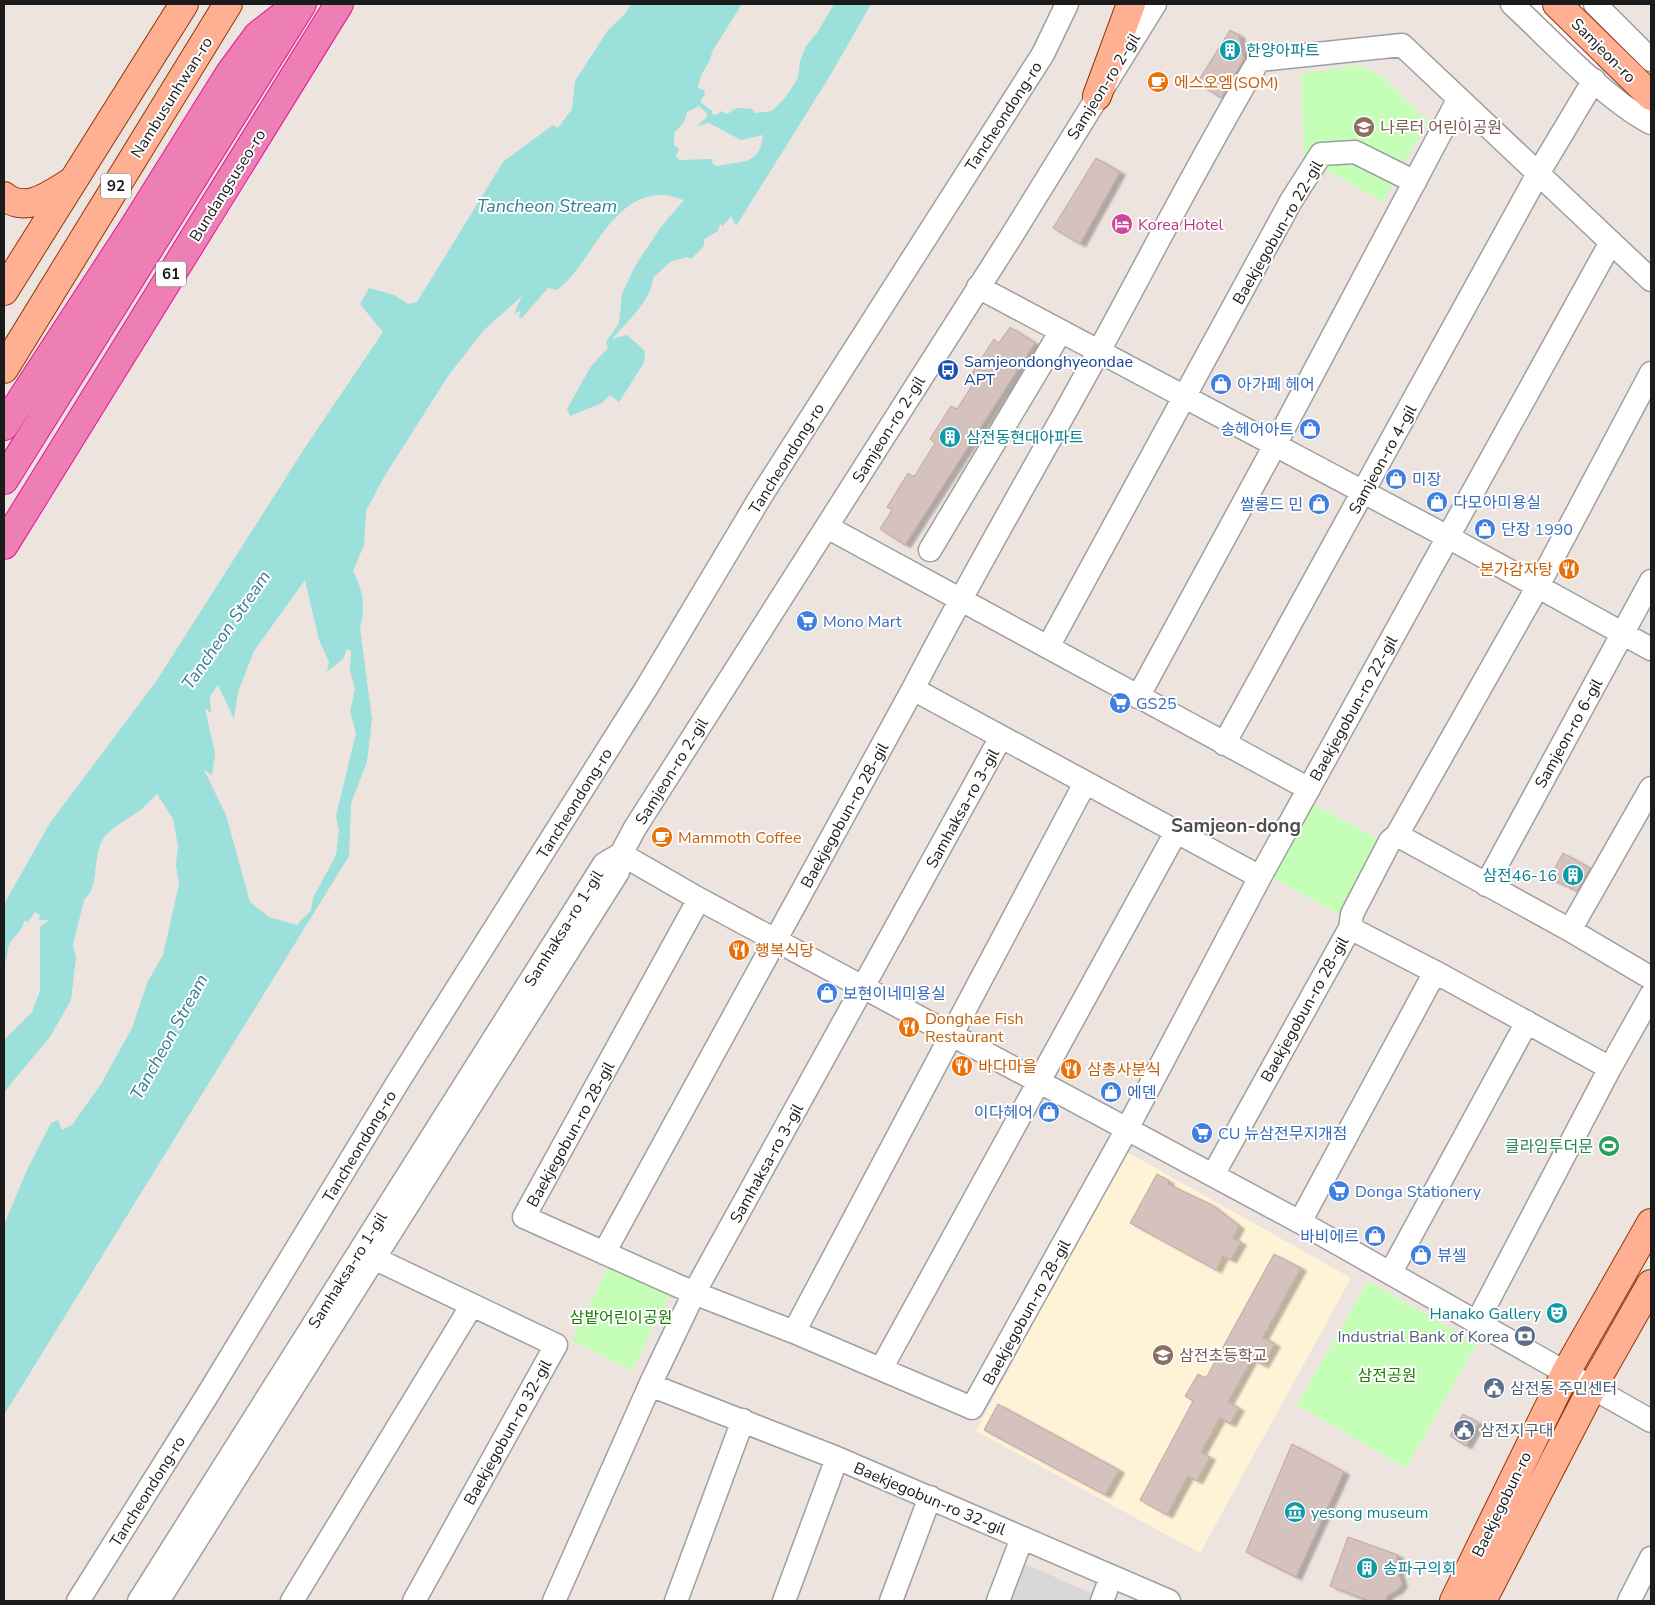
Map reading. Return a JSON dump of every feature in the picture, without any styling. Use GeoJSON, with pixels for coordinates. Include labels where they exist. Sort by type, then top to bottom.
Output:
{"type":"FeatureCollection","features":[{"type":"Feature","properties":{"kind":"highway"},"geometry":{"type":"LineString","coordinates":[[4,426],[132,230],[236,65],[258,35],[301,4]]}},
{"type":"Feature","properties":{"kind":"highway","name":"Bundangsuseo-ro"},"geometry":{"type":"LineString","coordinates":[[4,480],[301,4]]}},
{"type":"Feature","properties":{"kind":"highway","name":"Bundangsuseo-ro"},"geometry":{"type":"LineString","coordinates":[[4,545],[339,4]]}},
{"type":"Feature","properties":{"kind":"main road","name":"92"},"geometry":{"type":"LineString","coordinates":[[4,291],[184,4]]}},
{"type":"Feature","properties":{"kind":"main road","name":"Nambusunhwan-ro"},"geometry":{"type":"LineString","coordinates":[[4,369],[228,4]]}},
{"type":"Feature","properties":{"kind":"main road","name":"Samjeon-ro"},"geometry":{"type":"LineString","coordinates":[[1557,4],[1651,96]]}},
{"type":"Feature","properties":{"kind":"main road"},"geometry":{"type":"LineString","coordinates":[[1097,96],[1136,15]]}},
{"type":"Feature","properties":{"kind":"main road"},"geometry":{"type":"LineString","coordinates":[[4,196],[10,201],[27,205],[72,182]]}},
{"type":"Feature","properties":{"kind":"main road","name":"Baekjegobun-ro"},"geometry":{"type":"LineString","coordinates":[[1454,1601],[1566,1372],[1651,1224]]}},
{"type":"Feature","properties":{"kind":"main road","name":"Baekjegobun-ro"},"geometry":{"type":"LineString","coordinates":[[1482,1601],[1592,1386],[1651,1284]]}},
{"type":"Feature","properties":{"kind":"street","name":"Tancheondong-ro"},"geometry":{"type":"LineString","coordinates":[[78,1601],[205,1399],[403,1074],[647,687],[761,496],[1043,54],[1067,4]]}},
{"type":"Feature","properties":{"kind":"street","name":"Samjeon-ro 2-gil"},"geometry":{"type":"LineString","coordinates":[[1136,15],[1155,4]]}},
{"type":"Feature","properties":{"kind":"street"},"geometry":{"type":"LineString","coordinates":[[1136,15],[1169,4]]}},
{"type":"Feature","properties":{"kind":"street"},"geometry":{"type":"LineString","coordinates":[[1512,4],[1594,80],[1638,116],[1651,123]]}},
{"type":"Feature","properties":{"kind":"street"},"geometry":{"type":"LineString","coordinates":[[1595,4],[1651,60]]}},
{"type":"Feature","properties":{"kind":"street"},"geometry":{"type":"LineString","coordinates":[[960,597],[1099,351],[1227,113],[1260,60],[1402,45],[1458,100],[1539,172],[1651,280]]}},
{"type":"Feature","properties":{"kind":"street","name":"Samjeon-ro 4-gil"},"geometry":{"type":"LineString","coordinates":[[1224,744],[1539,172],[1594,80]]}},
{"type":"Feature","properties":{"kind":"street","name":"Samjeon-ro 2-gil"},"geometry":{"type":"LineString","coordinates":[[621,854],[640,820],[827,527],[1097,96]]}},
{"type":"Feature","properties":{"kind":"street"},"geometry":{"type":"LineString","coordinates":[[1138,697],[1275,445],[1458,100]]}},
{"type":"Feature","properties":{"kind":"street","name":"Baekjegobun-ro 22-gil"},"geometry":{"type":"LineString","coordinates":[[1048,647],[1291,201],[1321,154],[1355,152],[1415,182]]}},
{"type":"Feature","properties":{"kind":"street","name":"Baekjegobun-ro 22-gil"},"geometry":{"type":"LineString","coordinates":[[827,527],[960,597],[1138,697],[1308,788],[1611,242]]}},
{"type":"Feature","properties":{"kind":"street"},"geometry":{"type":"LineString","coordinates":[[978,287],[1448,537],[1651,649]]}},
{"type":"Feature","properties":{"kind":"street"},"geometry":{"type":"LineString","coordinates":[[930,550],[1061,331]]}},
{"type":"Feature","properties":{"kind":"street"},"geometry":{"type":"LineString","coordinates":[[1350,928],[1352,914],[1390,841],[1397,835],[1538,586],[1651,373]]}},
{"type":"Feature","properties":{"kind":"street","name":"Samjeon-ro 6-gil"},"geometry":{"type":"LineString","coordinates":[[1486,885],[1651,581]]}},
{"type":"Feature","properties":{"kind":"street","name":"Baekjegobun-ro 28-gil"},"geometry":{"type":"LineString","coordinates":[[604,1253],[913,689],[960,597]]}},
{"type":"Feature","properties":{"kind":"street"},"geometry":{"type":"LineString","coordinates":[[913,689],[1260,877]]}},
{"type":"Feature","properties":{"kind":"street","name":"Samhaksa-ro 3-gil"},"geometry":{"type":"LineString","coordinates":[[554,1601],[650,1385],[694,1293],[1001,737]]}},
{"type":"Feature","properties":{"kind":"street"},"geometry":{"type":"LineString","coordinates":[[794,1332],[1085,783]]}},
{"type":"Feature","properties":{"kind":"street","name":"Baekjegobun-ro 28-gil"},"geometry":{"type":"LineString","coordinates":[[699,899],[524,1217],[694,1293],[794,1332],[972,1408],[1127,1129],[1308,788]]}},
{"type":"Feature","properties":{"kind":"street"},"geometry":{"type":"LineString","coordinates":[[1570,930],[1651,788]]}},
{"type":"Feature","properties":{"kind":"street"},"geometry":{"type":"LineString","coordinates":[[881,1369],[1176,832]]}},
{"type":"Feature","properties":{"kind":"street"},"geometry":{"type":"LineString","coordinates":[[1397,835],[1570,930],[1651,978]]}},
{"type":"Feature","properties":{"kind":"street"},"geometry":{"type":"LineString","coordinates":[[621,854],[699,899],[1391,1272],[1592,1386],[1651,1422]]}},
{"type":"Feature","properties":{"kind":"street","name":"Samhaksa-ro 1-gil"},"geometry":{"type":"LineString","coordinates":[[148,1600],[367,1256],[618,872],[621,854]]}},
{"type":"Feature","properties":{"kind":"street","name":"Baekjegobun-ro 28-gil"},"geometry":{"type":"LineString","coordinates":[[1213,1175],[1350,928],[1435,972],[1610,1068]]}},
{"type":"Feature","properties":{"kind":"street"},"geometry":{"type":"LineString","coordinates":[[1300,1222],[1435,972]]}},
{"type":"Feature","properties":{"kind":"street"},"geometry":{"type":"LineString","coordinates":[[1477,1322],[1610,1068],[1651,996]]}},
{"type":"Feature","properties":{"kind":"street"},"geometry":{"type":"LineString","coordinates":[[1391,1272],[1527,1022]]}},
{"type":"Feature","properties":{"kind":"street","name":"Baekjegobun-ro 32-gil"},"geometry":{"type":"LineString","coordinates":[[367,1256],[556,1345],[414,1601]]}},
{"type":"Feature","properties":{"kind":"street"},"geometry":{"type":"LineString","coordinates":[[292,1601],[472,1305]]}},
{"type":"Feature","properties":{"kind":"street","name":"Baekjegobun-ro 32-gil"},"geometry":{"type":"LineString","coordinates":[[650,1385],[837,1458],[1169,1601]]}},
{"type":"Feature","properties":{"kind":"street"},"geometry":{"type":"LineString","coordinates":[[676,1601],[743,1420]]}},
{"type":"Feature","properties":{"kind":"street","name":"Baekjegobun-ro 32-gil"},"geometry":{"type":"LineString","coordinates":[[784,1601],[837,1458]]}},
{"type":"Feature","properties":{"kind":"street"},"geometry":{"type":"LineString","coordinates":[[891,1601],[930,1497]]}},
{"type":"Feature","properties":{"kind":"street","name":"Baekjegobun-ro 32-gil"},"geometry":{"type":"LineString","coordinates":[[998,1601],[1022,1538]]}},
{"type":"Feature","properties":{"kind":"street"},"geometry":{"type":"LineString","coordinates":[[1629,1601],[1651,1558]]}},
{"type":"Feature","properties":{"kind":"street"},"geometry":{"type":"LineString","coordinates":[[1102,1601],[1111,1577]]}},
{"type":"Feature","properties":{"kind":"shaded area","name":"삼전초등학교"},"geometry":{"type":"Polygon","coordinates":[[[1125,1151],[1351,1278],[1200,1553],[976,1431],[1125,1151]]]}},
{"type":"Feature","properties":{"kind":"shaded area"},"geometry":{"type":"Polygon","coordinates":[[[1023,1563],[1109,1601],[1008,1601],[1023,1563]]]}},
{"type":"Feature","properties":{"kind":"green space"},"geometry":{"type":"Polygon","coordinates":[[[1359,65],[1382,76],[1428,121],[1383,202],[1331,172],[1305,172],[1301,74],[1359,65]]]}},
{"type":"Feature","properties":{"kind":"green space"},"geometry":{"type":"Polygon","coordinates":[[[1309,802],[1388,844],[1347,919],[1272,877],[1309,802]]]}},
{"type":"Feature","properties":{"kind":"green space","name":"삼밭어린이공원"},"geometry":{"type":"Polygon","coordinates":[[[610,1264],[670,1294],[632,1371],[572,1340],[610,1264]]]}},
{"type":"Feature","properties":{"kind":"green space","name":"삼전공원"},"geometry":{"type":"Polygon","coordinates":[[[1368,1281],[1477,1344],[1406,1468],[1297,1405],[1368,1281]]]}},
{"type":"Feature","properties":{"kind":"water","name":"Tancheon Stream"},"geometry":{"type":"Polygon","coordinates":[[[631,4],[742,4],[713,50],[709,62],[701,75],[698,88],[704,90],[705,94],[700,102],[712,111],[712,114],[717,115],[721,111],[727,114],[737,108],[752,109],[755,113],[772,111],[785,98],[798,78],[800,61],[806,46],[817,33],[834,4],[871,4],[831,74],[736,226],[731,216],[723,226],[720,224],[718,231],[704,239],[704,246],[691,259],[687,257],[670,262],[653,278],[648,295],[643,303],[612,339],[627,335],[645,351],[644,363],[619,402],[610,395],[602,403],[570,416],[567,409],[591,366],[608,348],[606,342],[619,323],[622,294],[635,266],[661,227],[684,200],[658,195],[641,199],[626,208],[613,220],[569,279],[557,290],[548,288],[522,318],[519,317],[520,311],[514,314],[522,296],[484,330],[448,376],[384,477],[366,511],[364,545],[353,571],[359,585],[363,606],[360,628],[372,719],[367,762],[351,803],[349,856],[4,1415],[4,1225],[26,1172],[51,1123],[58,1120],[62,1130],[72,1125],[101,1084],[132,1028],[148,981],[163,955],[179,884],[176,865],[178,846],[173,819],[157,794],[139,811],[110,831],[102,841],[97,856],[94,880],[89,894],[84,900],[73,945],[76,958],[71,1000],[50,1037],[4,1092],[4,1040],[32,1012],[40,991],[40,927],[49,920],[39,920],[40,915],[35,912],[28,922],[24,921],[21,929],[9,945],[4,963],[4,904],[50,823],[157,680],[306,446],[383,332],[360,304],[369,288],[394,295],[408,304],[417,302],[503,162],[553,125],[558,128],[572,109],[575,81],[608,30],[625,14],[631,4]],[[699,106],[687,112],[684,122],[674,133],[674,145],[679,149],[676,156],[679,160],[712,159],[713,164],[717,166],[742,162],[754,157],[761,145],[763,135],[741,140],[709,123],[697,126],[706,118],[707,113],[699,106]],[[305,580],[254,651],[238,692],[234,719],[218,685],[210,696],[211,713],[205,708],[215,754],[212,775],[204,770],[226,815],[250,902],[269,917],[297,925],[311,910],[313,898],[336,855],[339,831],[336,816],[356,733],[350,712],[355,689],[350,671],[351,651],[347,649],[343,659],[327,672],[329,662],[319,640],[305,580]]]}},
{"type":"Feature","properties":{"kind":"pier"},"geometry":{"type":"Polygon","coordinates":[[[1517,4],[1583,4],[1620,39],[1590,73],[1517,4]]]}},
{"type":"Feature","properties":{"kind":"building","name":"한양아파트"},"geometry":{"type":"Polygon","coordinates":[[[1230,30],[1239,35],[1244,59],[1221,98],[1197,83],[1230,30]]]}},
{"type":"Feature","properties":{"kind":"building"},"geometry":{"type":"Polygon","coordinates":[[[1096,158],[1120,172],[1080,244],[1053,228],[1096,158]]]}},
{"type":"Feature","properties":{"kind":"building","name":"삼전동현대아파트"},"geometry":{"type":"Polygon","coordinates":[[[1010,327],[1035,343],[905,545],[880,529],[892,510],[887,507],[908,473],[914,477],[935,443],[930,439],[951,406],[957,409],[978,376],[972,373],[994,339],[999,343],[1010,327]]]}},
{"type":"Feature","properties":{"kind":"building","name":"삼전46-16"},"geometry":{"type":"Polygon","coordinates":[[[1563,853],[1590,868],[1577,891],[1549,878],[1563,853]]]}},
{"type":"Feature","properties":{"kind":"building"},"geometry":{"type":"Polygon","coordinates":[[[1157,1174],[1169,1181],[1168,1184],[1212,1205],[1239,1226],[1233,1238],[1241,1242],[1231,1260],[1223,1256],[1216,1270],[1130,1223],[1157,1174]]]}},
{"type":"Feature","properties":{"kind":"building"},"geometry":{"type":"Polygon","coordinates":[[[1274,1254],[1301,1268],[1263,1337],[1275,1344],[1263,1365],[1252,1359],[1228,1402],[1239,1408],[1230,1424],[1220,1418],[1201,1452],[1210,1457],[1197,1481],[1188,1476],[1167,1515],[1140,1500],[1193,1401],[1185,1396],[1198,1374],[1206,1378],[1274,1254]]]}},
{"type":"Feature","properties":{"kind":"building"},"geometry":{"type":"Polygon","coordinates":[[[998,1404],[1119,1470],[1105,1495],[984,1430],[998,1404]]]}},
{"type":"Feature","properties":{"kind":"building","name":"삼전지구대"},"geometry":{"type":"Polygon","coordinates":[[[1463,1414],[1479,1423],[1466,1446],[1450,1436],[1463,1414]]]}},
{"type":"Feature","properties":{"kind":"building","name":"yesong museum"},"geometry":{"type":"Polygon","coordinates":[[[1292,1444],[1344,1472],[1296,1577],[1246,1552],[1292,1444]]]}},
{"type":"Feature","properties":{"kind":"building","name":"송파구의회"},"geometry":{"type":"Polygon","coordinates":[[[1348,1537],[1398,1555],[1396,1564],[1402,1584],[1398,1590],[1388,1595],[1385,1601],[1369,1601],[1330,1586],[1348,1537]]]}},
{"type":"Feature","properties":{"kind":"place","name":"한양아파트"},"geometry":{"type":"Point","coordinates":[1230,50]}},
{"type":"Feature","properties":{"kind":"place","name":"에스오엠(SOM)"},"geometry":{"type":"Point","coordinates":[1158,82]}},
{"type":"Feature","properties":{"kind":"place","name":"나루터 어린이공원"},"geometry":{"type":"Point","coordinates":[1364,127]}},
{"type":"Feature","properties":{"kind":"place","name":"Korea Hotel"},"geometry":{"type":"Point","coordinates":[1122,224]}},
{"type":"Feature","properties":{"kind":"place","name":"Samjeondonghyeondae APT"},"geometry":{"type":"Point","coordinates":[948,370]}},
{"type":"Feature","properties":{"kind":"place","name":"아가페 헤어"},"geometry":{"type":"Point","coordinates":[1221,384]}},
{"type":"Feature","properties":{"kind":"place","name":"송헤어아트"},"geometry":{"type":"Point","coordinates":[1310,429]}},
{"type":"Feature","properties":{"kind":"place","name":"삼전동현대아파트"},"geometry":{"type":"Point","coordinates":[950,437]}},
{"type":"Feature","properties":{"kind":"place","name":"미장"},"geometry":{"type":"Point","coordinates":[1396,479]}},
{"type":"Feature","properties":{"kind":"place","name":"다모아미용실"},"geometry":{"type":"Point","coordinates":[1437,502]}},
{"type":"Feature","properties":{"kind":"place","name":"쌀롱드 민"},"geometry":{"type":"Point","coordinates":[1319,504]}},
{"type":"Feature","properties":{"kind":"place","name":"단장 1990"},"geometry":{"type":"Point","coordinates":[1485,529]}},
{"type":"Feature","properties":{"kind":"place","name":"본가감자탕"},"geometry":{"type":"Point","coordinates":[1569,569]}},
{"type":"Feature","properties":{"kind":"place","name":"Mono Mart"},"geometry":{"type":"Point","coordinates":[807,621]}},
{"type":"Feature","properties":{"kind":"place","name":"GS25"},"geometry":{"type":"Point","coordinates":[1120,703]}},
{"type":"Feature","properties":{"kind":"place","name":"Mammoth Coffee"},"geometry":{"type":"Point","coordinates":[662,837]}},
{"type":"Feature","properties":{"kind":"place","name":"삼전46-16"},"geometry":{"type":"Point","coordinates":[1573,875]}},
{"type":"Feature","properties":{"kind":"place","name":"행복식당"},"geometry":{"type":"Point","coordinates":[739,950]}},
{"type":"Feature","properties":{"kind":"place","name":"보현이네미용실"},"geometry":{"type":"Point","coordinates":[827,993]}},
{"type":"Feature","properties":{"kind":"place","name":"Donghae Fish Restaurant"},"geometry":{"type":"Point","coordinates":[909,1027]}},
{"type":"Feature","properties":{"kind":"place","name":"바다마을"},"geometry":{"type":"Point","coordinates":[962,1066]}},
{"type":"Feature","properties":{"kind":"place","name":"삼총사분식"},"geometry":{"type":"Point","coordinates":[1071,1069]}},
{"type":"Feature","properties":{"kind":"place","name":"에덴"},"geometry":{"type":"Point","coordinates":[1111,1092]}},
{"type":"Feature","properties":{"kind":"place","name":"이다헤어"},"geometry":{"type":"Point","coordinates":[1049,1112]}},
{"type":"Feature","properties":{"kind":"place","name":"CU 뉴삼전무지개점"},"geometry":{"type":"Point","coordinates":[1202,1133]}},
{"type":"Feature","properties":{"kind":"place","name":"클라임투더문"},"geometry":{"type":"Point","coordinates":[1609,1146]}},
{"type":"Feature","properties":{"kind":"place","name":"Donga Stationery"},"geometry":{"type":"Point","coordinates":[1339,1191]}},
{"type":"Feature","properties":{"kind":"place","name":"바비에르"},"geometry":{"type":"Point","coordinates":[1375,1236]}},
{"type":"Feature","properties":{"kind":"place","name":"뷰셀"},"geometry":{"type":"Point","coordinates":[1421,1255]}},
{"type":"Feature","properties":{"kind":"place","name":"Hanako Gallery"},"geometry":{"type":"Point","coordinates":[1557,1313]}},
{"type":"Feature","properties":{"kind":"place","name":"Industrial Bank of Korea"},"geometry":{"type":"Point","coordinates":[1525,1336]}},
{"type":"Feature","properties":{"kind":"place","name":"삼전초등학교"},"geometry":{"type":"Point","coordinates":[1163,1355]}},
{"type":"Feature","properties":{"kind":"place","name":"삼전동 주민센터"},"geometry":{"type":"Point","coordinates":[1494,1388]}},
{"type":"Feature","properties":{"kind":"place","name":"삼전지구대"},"geometry":{"type":"Point","coordinates":[1464,1430]}},
{"type":"Feature","properties":{"kind":"place","name":"yesong museum"},"geometry":{"type":"Point","coordinates":[1295,1512]}},
{"type":"Feature","properties":{"kind":"place","name":"송파구의회"},"geometry":{"type":"Point","coordinates":[1367,1568]}},
{"type":"Feature","properties":{"kind":"district","name":"Samjeon-dong"},"geometry":{"type":"Point","coordinates":[1236,825]}}]}
